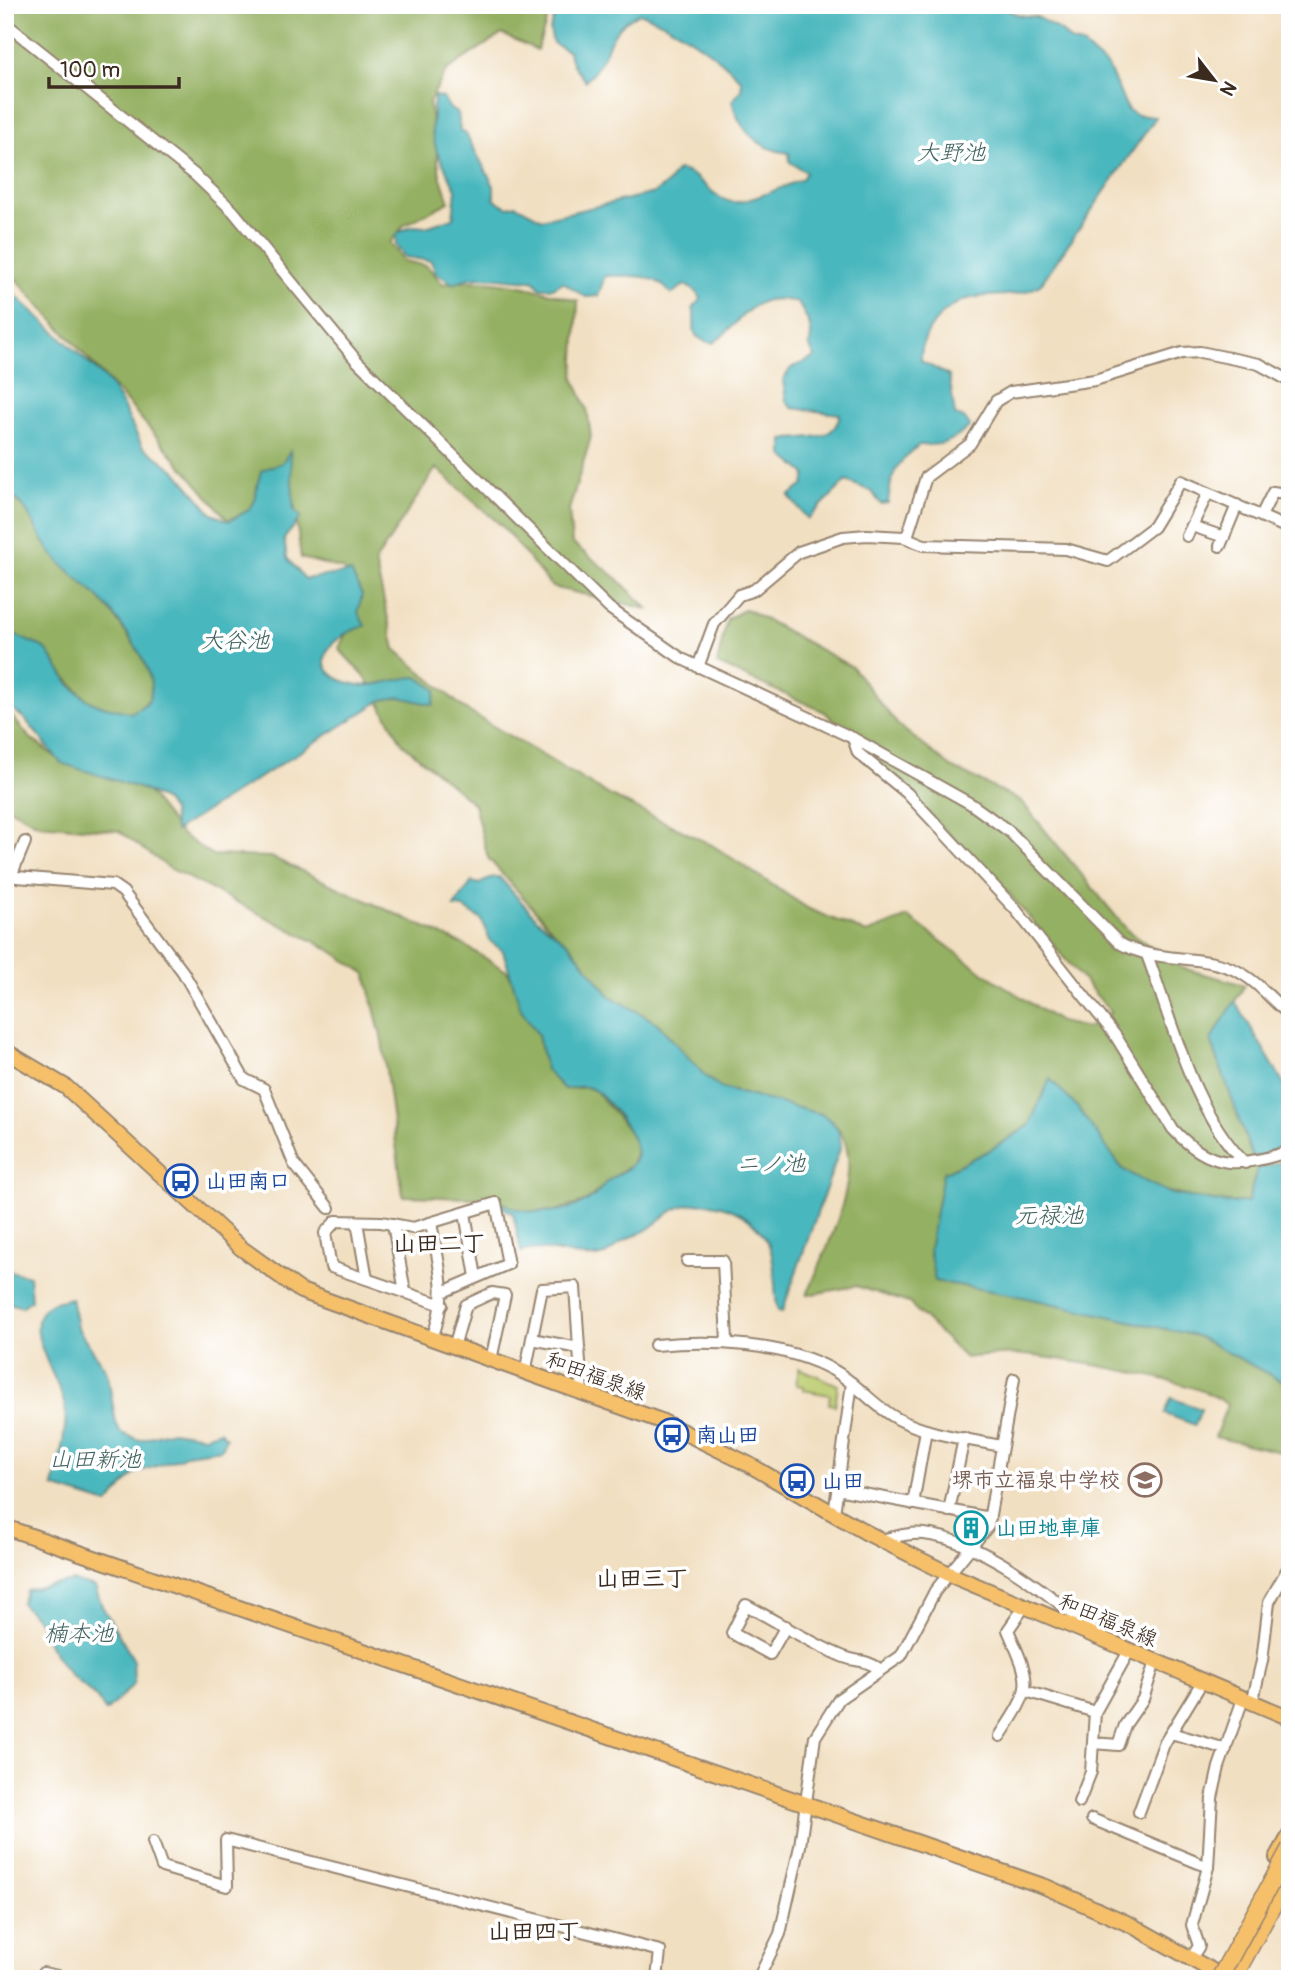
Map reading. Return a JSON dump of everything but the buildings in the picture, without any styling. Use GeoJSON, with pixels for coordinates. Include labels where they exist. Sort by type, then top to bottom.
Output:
{"type":"FeatureCollection","features":[{"type":"Feature","properties":{"kind":"highway"},"geometry":{"type":"LineString","coordinates":[[1217,1978],[1290,1848]]}},
{"type":"Feature","properties":{"kind":"highway"},"geometry":{"type":"LineString","coordinates":[[1233,1979],[1290,1874]]}},
{"type":"Feature","properties":{"kind":"main road","name":"和田福泉線"},"geometry":{"type":"LineString","coordinates":[[5,1051],[66,1087],[242,1248],[281,1280],[323,1301],[660,1421],[748,1464],[881,1540],[951,1574],[1290,1718]]}},
{"type":"Feature","properties":{"kind":"main road"},"geometry":{"type":"LineString","coordinates":[[5,1527],[1046,1887],[1131,1924],[1217,1978],[1290,1835]]}},
{"type":"Feature","properties":{"kind":"main road"},"geometry":{"type":"LineString","coordinates":[[1242,1979],[1290,1889]]}},
{"type":"Feature","properties":{"kind":"street"},"geometry":{"type":"LineString","coordinates":[[5,23],[214,193],[278,261],[365,370],[609,608],[698,667],[853,738],[971,804],[1010,832],[1111,936],[1135,952],[1208,962],[1235,970],[1253,980],[1290,1015]]}},
{"type":"Feature","properties":{"kind":"street"},"geometry":{"type":"LineString","coordinates":[[904,537],[908,534],[926,477],[970,444],[996,401],[1011,392],[1095,380],[1182,353],[1200,352],[1259,364],[1290,381]]}},
{"type":"Feature","properties":{"kind":"street"},"geometry":{"type":"LineString","coordinates":[[698,667],[714,624],[739,595],[754,590],[799,552],[843,537],[904,537],[924,545],[1066,549],[1108,561],[1153,527],[1181,481],[1262,514],[1290,529]]}},
{"type":"Feature","properties":{"kind":"street"},"geometry":{"type":"LineString","coordinates":[[1262,514],[1273,492],[1290,495]]}},
{"type":"Feature","properties":{"kind":"street"},"geometry":{"type":"LineString","coordinates":[[1208,493],[1190,531],[1222,542],[1237,505]]}},
{"type":"Feature","properties":{"kind":"street"},"geometry":{"type":"LineString","coordinates":[[853,738],[858,753],[907,793],[1016,910],[1115,1035],[1173,1129],[1189,1146],[1226,1163],[1245,1163],[1290,1152]]}},
{"type":"Feature","properties":{"kind":"street"},"geometry":{"type":"LineString","coordinates":[[24,842],[8,876],[113,885],[123,892],[183,972],[244,1079],[264,1089],[294,1164],[329,1208]]}},
{"type":"Feature","properties":{"kind":"street"},"geometry":{"type":"LineString","coordinates":[[1147,955],[1195,1085],[1219,1128],[1245,1163]]}},
{"type":"Feature","properties":{"kind":"street"},"geometry":{"type":"LineString","coordinates":[[442,1305],[331,1267],[325,1233],[337,1221],[393,1224],[413,1228],[496,1203],[508,1264],[443,1292]]}},
{"type":"Feature","properties":{"kind":"street"},"geometry":{"type":"LineString","coordinates":[[465,1213],[476,1277]]}},
{"type":"Feature","properties":{"kind":"street"},"geometry":{"type":"LineString","coordinates":[[357,1222],[367,1279]]}},
{"type":"Feature","properties":{"kind":"street"},"geometry":{"type":"LineString","coordinates":[[431,1223],[443,1292],[432,1339]]}},
{"type":"Feature","properties":{"kind":"street"},"geometry":{"type":"LineString","coordinates":[[393,1224],[404,1292]]}},
{"type":"Feature","properties":{"kind":"street"},"geometry":{"type":"LineString","coordinates":[[687,1261],[723,1261],[727,1341]]}},
{"type":"Feature","properties":{"kind":"street"},"geometry":{"type":"LineString","coordinates":[[525,1373],[542,1289],[575,1287],[582,1393]]}},
{"type":"Feature","properties":{"kind":"street"},"geometry":{"type":"LineString","coordinates":[[454,1347],[466,1305],[492,1293],[505,1296],[491,1360]]}},
{"type":"Feature","properties":{"kind":"street"},"geometry":{"type":"LineString","coordinates":[[532,1339],[579,1348]]}},
{"type":"Feature","properties":{"kind":"street"},"geometry":{"type":"LineString","coordinates":[[655,1345],[727,1341],[797,1356],[833,1370],[897,1419],[926,1430],[1002,1446]]}},
{"type":"Feature","properties":{"kind":"street"},"geometry":{"type":"LineString","coordinates":[[758,1979],[780,1934],[800,1846],[816,1737],[839,1699],[901,1656],[935,1591],[971,1549],[990,1518],[1014,1379]]}},
{"type":"Feature","properties":{"kind":"street"},"geometry":{"type":"LineString","coordinates":[[834,1514],[852,1383]]}},
{"type":"Feature","properties":{"kind":"street"},"geometry":{"type":"LineString","coordinates":[[913,1504],[926,1430]]}},
{"type":"Feature","properties":{"kind":"street"},"geometry":{"type":"LineString","coordinates":[[949,1511],[964,1438]]}},
{"type":"Feature","properties":{"kind":"street"},"geometry":{"type":"LineString","coordinates":[[837,1489],[990,1518]]}},
{"type":"Feature","properties":{"kind":"street"},"geometry":{"type":"LineString","coordinates":[[881,1540],[923,1534],[971,1549],[1032,1581],[1108,1642]]}},
{"type":"Feature","properties":{"kind":"street"},"geometry":{"type":"LineString","coordinates":[[1191,1960],[1199,1946],[1192,1925],[1208,1867],[1212,1798],[1226,1749],[1248,1701],[1269,1602],[1290,1565]]}},
{"type":"Feature","properties":{"kind":"street"},"geometry":{"type":"LineString","coordinates":[[786,1626],[770,1654],[732,1633],[746,1605],[844,1656],[863,1658],[880,1669]]}},
{"type":"Feature","properties":{"kind":"street"},"geometry":{"type":"LineString","coordinates":[[1000,1735],[1022,1702],[1026,1691],[1026,1671],[1008,1630],[1024,1606]]}},
{"type":"Feature","properties":{"kind":"street"},"geometry":{"type":"LineString","coordinates":[[1079,1802],[1091,1772],[1091,1730],[1095,1712],[1129,1651]]}},
{"type":"Feature","properties":{"kind":"street"},"geometry":{"type":"LineString","coordinates":[[1093,1743],[1118,1745],[1125,1726],[1143,1699],[1155,1662]]}},
{"type":"Feature","properties":{"kind":"street"},"geometry":{"type":"LineString","coordinates":[[1139,1812],[1171,1733],[1202,1682]]}},
{"type":"Feature","properties":{"kind":"street"},"geometry":{"type":"LineString","coordinates":[[1026,1691],[1095,1712]]}},
{"type":"Feature","properties":{"kind":"street"},"geometry":{"type":"LineString","coordinates":[[1171,1733],[1226,1749]]}},
{"type":"Feature","properties":{"kind":"street"},"geometry":{"type":"LineString","coordinates":[[1091,1819],[1208,1867]]}},
{"type":"Feature","properties":{"kind":"street"},"geometry":{"type":"LineString","coordinates":[[153,1842],[162,1867],[227,1886],[226,1840],[660,1951],[657,1979]]}},
{"type":"Feature","properties":{"kind":"street"},"geometry":{"type":"LineString","coordinates":[[43,1973],[73,1979]]}},
{"type":"Feature","properties":{"kind":"green space"},"geometry":{"type":"Polygon","coordinates":[[[5,5],[552,5],[537,50],[502,34],[447,70],[429,102],[440,175],[449,202],[404,225],[390,243],[404,261],[427,266],[443,284],[477,281],[511,284],[578,301],[574,378],[587,409],[591,437],[569,510],[572,543],[618,579],[648,609],[552,587],[503,527],[436,468],[375,562],[395,649],[466,710],[609,795],[712,845],[809,909],[867,933],[908,917],[984,973],[1060,1022],[1087,1028],[1111,1012],[1002,886],[825,712],[717,664],[727,619],[746,609],[852,667],[898,725],[951,767],[1021,801],[1128,931],[1182,968],[1245,985],[1211,1040],[1257,1169],[1248,1202],[1200,1199],[1147,1185],[1123,1169],[1110,1155],[1077,1107],[1029,1126],[990,1150],[935,1281],[1014,1295],[1197,1336],[1278,1379],[1290,1382],[1290,1440],[1280,1452],[1215,1437],[1227,1405],[1214,1396],[1191,1387],[1132,1372],[1043,1357],[1009,1354],[965,1358],[909,1303],[856,1286],[807,1295],[844,1199],[848,1173],[847,1149],[839,1129],[821,1114],[721,1088],[705,1076],[657,1023],[610,996],[568,943],[557,935],[488,858],[474,804],[402,743],[366,678],[339,649],[361,595],[343,569],[301,558],[291,479],[269,476],[252,510],[228,520],[120,394],[5,267],[5,5]]]}},
{"type":"Feature","properties":{"kind":"green space"},"geometry":{"type":"Polygon","coordinates":[[[5,488],[39,510],[145,660],[157,690],[135,715],[93,706],[51,662],[5,636],[5,488]]]}},
{"type":"Feature","properties":{"kind":"green space"},"geometry":{"type":"Polygon","coordinates":[[[5,708],[29,737],[64,763],[146,790],[181,834],[212,855],[271,857],[462,944],[508,972],[521,1000],[521,1009],[538,1035],[546,1070],[564,1089],[587,1087],[596,1091],[631,1133],[637,1151],[632,1164],[587,1201],[555,1211],[518,1211],[501,1202],[474,1198],[403,1196],[382,1041],[366,974],[327,948],[169,868],[119,831],[38,824],[5,806],[5,708]]]}},
{"type":"Feature","properties":{"kind":"green space"},"geometry":{"type":"Polygon","coordinates":[[[799,1368],[838,1385],[835,1405],[829,1404],[830,1395],[803,1390],[803,1386],[796,1385],[799,1368]]]}},
{"type":"Feature","properties":{"kind":"water","name":"大野池"},"geometry":{"type":"Polygon","coordinates":[[[558,5],[1001,7],[1018,15],[1037,17],[1062,32],[1070,41],[1084,46],[1108,67],[1128,110],[1137,115],[1156,117],[1040,285],[1017,294],[966,300],[945,311],[930,329],[925,339],[921,361],[949,376],[955,415],[964,418],[970,426],[947,442],[919,445],[911,452],[896,470],[888,503],[881,504],[871,491],[846,481],[808,519],[789,496],[804,485],[806,474],[783,455],[783,440],[826,434],[837,424],[840,414],[792,408],[786,401],[783,380],[791,368],[815,357],[809,345],[809,323],[798,303],[769,300],[759,304],[713,343],[699,338],[694,331],[693,307],[701,299],[697,292],[685,285],[671,294],[665,287],[650,279],[605,276],[598,296],[586,297],[563,282],[553,288],[541,288],[534,280],[482,277],[454,284],[436,273],[431,261],[405,257],[396,246],[396,234],[412,226],[426,227],[453,218],[456,189],[437,152],[432,132],[434,96],[443,98],[451,110],[458,113],[460,130],[466,134],[494,186],[494,199],[507,207],[516,205],[542,219],[654,193],[667,184],[677,170],[693,175],[718,196],[733,202],[757,197],[802,179],[806,172],[790,162],[789,153],[768,148],[745,129],[732,101],[741,90],[742,81],[708,51],[680,32],[639,13],[618,28],[600,63],[585,81],[573,65],[568,51],[553,43],[550,30],[558,5]]]}},
{"type":"Feature","properties":{"kind":"water","name":"大谷池"},"geometry":{"type":"Polygon","coordinates":[[[5,286],[105,378],[120,400],[142,446],[176,471],[212,514],[229,521],[249,509],[255,499],[262,470],[282,463],[290,451],[294,511],[301,517],[284,539],[287,558],[305,579],[351,572],[362,595],[358,612],[365,626],[338,639],[325,657],[326,666],[331,674],[359,685],[417,677],[436,690],[433,705],[400,697],[382,700],[175,831],[172,811],[165,801],[142,789],[61,763],[25,719],[5,704],[5,631],[45,648],[71,686],[95,704],[131,713],[147,703],[151,691],[144,661],[124,628],[93,592],[55,557],[26,510],[5,491],[5,286]]]}},
{"type":"Feature","properties":{"kind":"water","name":"ニノ池"},"geometry":{"type":"Polygon","coordinates":[[[499,877],[537,919],[568,943],[610,996],[657,1023],[705,1076],[721,1088],[821,1114],[836,1127],[841,1146],[782,1312],[778,1311],[770,1248],[754,1224],[728,1208],[699,1204],[685,1206],[672,1211],[605,1255],[596,1257],[542,1250],[521,1252],[513,1213],[500,1206],[501,1202],[522,1210],[545,1212],[579,1205],[592,1198],[608,1181],[631,1165],[636,1157],[636,1150],[628,1129],[604,1099],[590,1088],[564,1089],[546,1070],[538,1035],[521,1009],[503,951],[490,941],[482,920],[464,908],[454,907],[472,882],[479,884],[499,877]]]}},
{"type":"Feature","properties":{"kind":"water"},"geometry":{"type":"Polygon","coordinates":[[[1235,1001],[1290,1094],[1290,1142],[1259,1157],[1252,1156],[1211,1040],[1235,1001]]]}},
{"type":"Feature","properties":{"kind":"water","name":"元禄池"},"geometry":{"type":"Polygon","coordinates":[[[1050,1079],[1077,1107],[1124,1171],[1171,1194],[1225,1203],[1248,1202],[1257,1169],[1290,1159],[1290,1382],[1278,1379],[1197,1336],[1014,1295],[935,1281],[929,1250],[943,1173],[990,1150],[1029,1126],[1050,1079]]]}},
{"type":"Feature","properties":{"kind":"water"},"geometry":{"type":"Polygon","coordinates":[[[5,1270],[29,1276],[31,1300],[22,1307],[5,1302],[5,1270]]]}},
{"type":"Feature","properties":{"kind":"water","name":"山田新池"},"geometry":{"type":"Polygon","coordinates":[[[71,1298],[77,1327],[107,1372],[116,1423],[121,1433],[139,1440],[172,1431],[204,1436],[220,1431],[226,1438],[221,1449],[186,1454],[135,1473],[108,1504],[53,1487],[66,1417],[62,1396],[43,1353],[38,1324],[41,1312],[51,1303],[71,1298]]]}},
{"type":"Feature","properties":{"kind":"water"},"geometry":{"type":"Polygon","coordinates":[[[1171,1398],[1201,1409],[1195,1425],[1165,1414],[1171,1398]]]}},
{"type":"Feature","properties":{"kind":"water","name":"楠本池"},"geometry":{"type":"Polygon","coordinates":[[[73,1581],[95,1587],[102,1606],[133,1659],[134,1684],[106,1711],[96,1697],[69,1674],[50,1647],[39,1621],[21,1603],[27,1590],[73,1581]]]}},
{"type":"Feature","properties":{"kind":"place","name":"山田南口"},"geometry":{"type":"Point","coordinates":[181,1181]}},
{"type":"Feature","properties":{"kind":"place","name":"南山田"},"geometry":{"type":"Point","coordinates":[672,1435]}},
{"type":"Feature","properties":{"kind":"place","name":"堺市立福泉中学校"},"geometry":{"type":"Point","coordinates":[1145,1480]}},
{"type":"Feature","properties":{"kind":"place","name":"山田"},"geometry":{"type":"Point","coordinates":[797,1481]}},
{"type":"Feature","properties":{"kind":"place","name":"山田地車庫"},"geometry":{"type":"Point","coordinates":[971,1528]}},
{"type":"Feature","properties":{"kind":"district","name":"山田二丁"},"geometry":{"type":"Point","coordinates":[439,1243]}},
{"type":"Feature","properties":{"kind":"district","name":"山田三丁"},"geometry":{"type":"Point","coordinates":[642,1578]}},
{"type":"Feature","properties":{"kind":"district","name":"山田四丁"},"geometry":{"type":"Point","coordinates":[534,1931]}}]}
